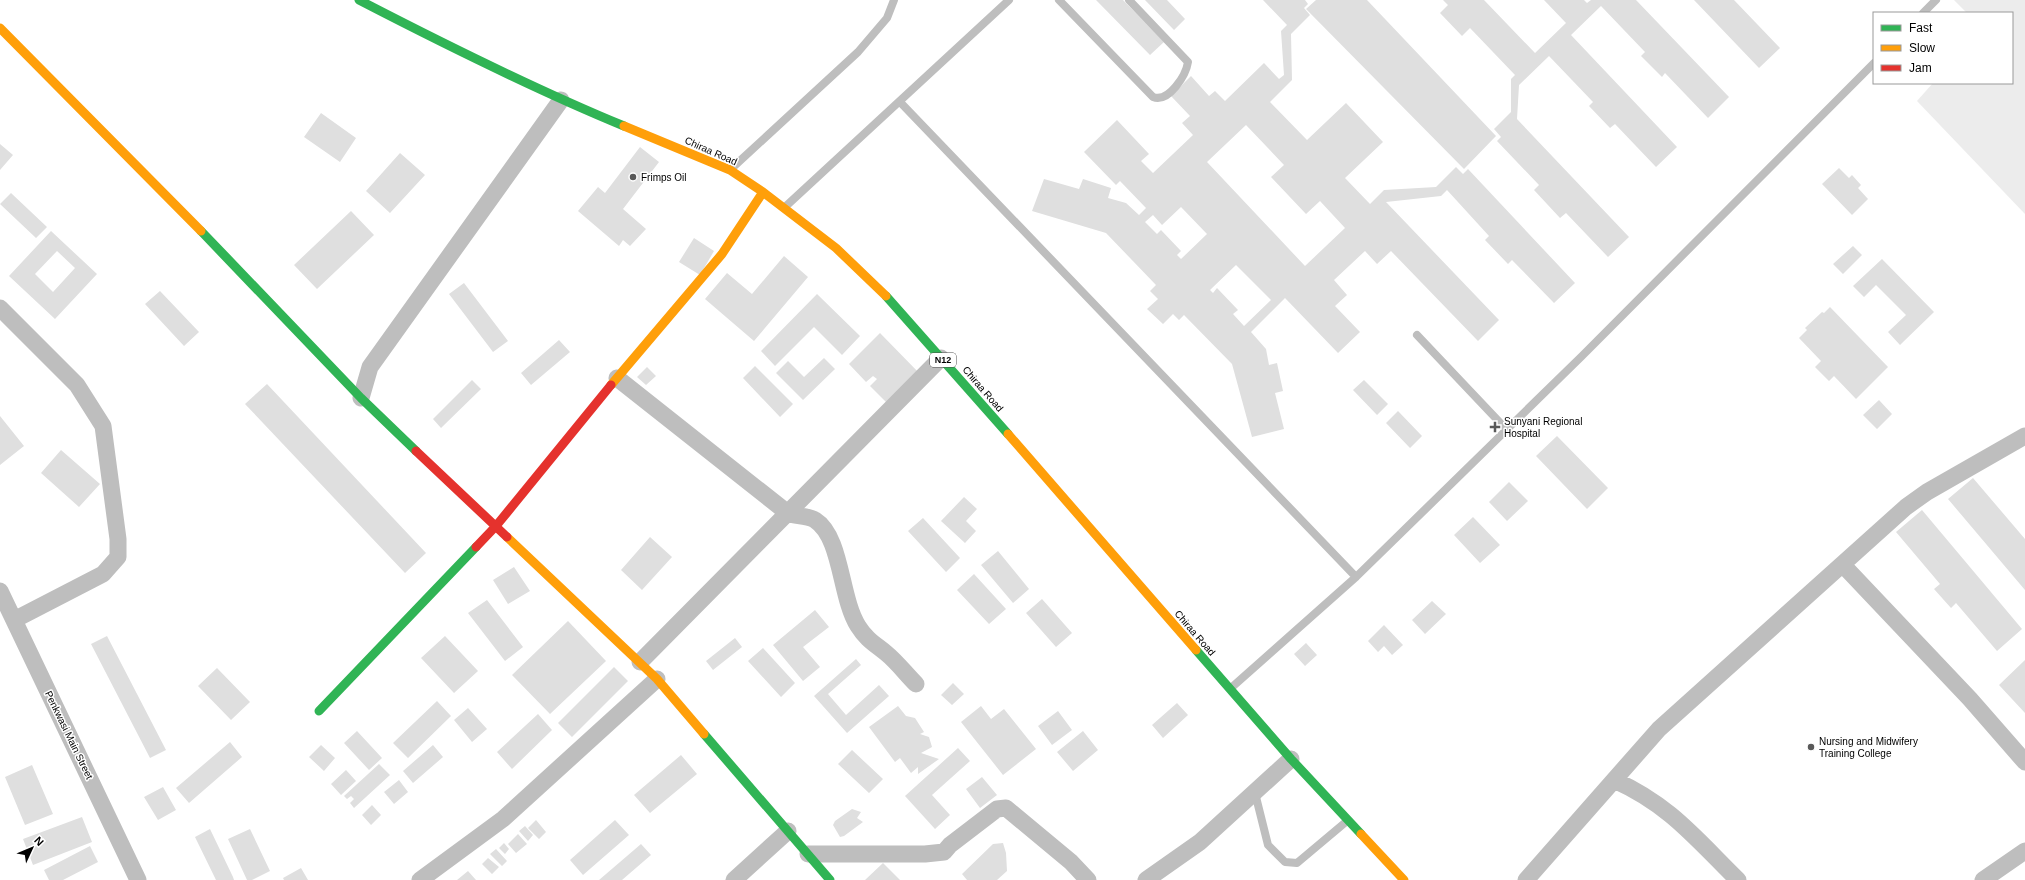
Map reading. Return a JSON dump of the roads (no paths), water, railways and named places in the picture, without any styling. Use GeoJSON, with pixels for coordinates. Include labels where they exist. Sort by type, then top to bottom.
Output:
{"type":"FeatureCollection","features":[{"type":"Feature","properties":{"kind":"main road","name":"Chiraa Road"},"geometry":{"type":"LineString","coordinates":[[359,0],[426,35],[561,100],[730,170],[763,192],[836,248],[885,295],[942,358],[1291,760],[1404,880]]}},
{"type":"Feature","properties":{"kind":"main road"},"geometry":{"type":"LineString","coordinates":[[0,28],[167,196],[361,398],[658,679],[830,880]]}},
{"type":"Feature","properties":{"kind":"main road"},"geometry":{"type":"LineString","coordinates":[[319,711],[496,526],[617,378],[722,254],[763,192]]}},
{"type":"Feature","properties":{"kind":"street"},"geometry":{"type":"LineString","coordinates":[[361,398],[370,367],[561,100]]}},
{"type":"Feature","properties":{"kind":"street"},"geometry":{"type":"LineString","coordinates":[[0,308],[77,385],[103,426],[118,539],[118,557],[103,574],[5,606]]}},
{"type":"Feature","properties":{"kind":"street"},"geometry":{"type":"LineString","coordinates":[[640,662],[789,514],[942,358]]}},
{"type":"Feature","properties":{"kind":"street"},"geometry":{"type":"LineString","coordinates":[[617,378],[789,514],[815,520],[827,531],[833,546],[850,612],[858,626],[870,642],[886,653],[916,684]]}},
{"type":"Feature","properties":{"kind":"street"},"geometry":{"type":"LineString","coordinates":[[1526,880],[1659,729],[1906,507],[1927,492],[2025,436]]}},
{"type":"Feature","properties":{"kind":"street"},"geometry":{"type":"LineString","coordinates":[[1843,565],[1970,698],[2025,762]]}},
{"type":"Feature","properties":{"kind":"street","name":"Penkwasi Main Street"},"geometry":{"type":"LineString","coordinates":[[5,606],[138,880]]}},
{"type":"Feature","properties":{"kind":"street"},"geometry":{"type":"LineString","coordinates":[[420,880],[503,819],[658,679]]}},
{"type":"Feature","properties":{"kind":"street"},"geometry":{"type":"LineString","coordinates":[[1146,880],[1200,842],[1291,760]]}},
{"type":"Feature","properties":{"kind":"street"},"geometry":{"type":"LineString","coordinates":[[1614,780],[1635,789],[1665,808],[1682,823],[1738,880]]}},
{"type":"Feature","properties":{"kind":"street"},"geometry":{"type":"LineString","coordinates":[[808,854],[926,854],[944,852],[950,845],[997,809],[1006,808],[1071,862],[1088,880]]}},
{"type":"Feature","properties":{"kind":"street"},"geometry":{"type":"LineString","coordinates":[[734,880],[788,831]]}},
{"type":"Feature","properties":{"kind":"street"},"geometry":{"type":"LineString","coordinates":[[1983,880],[2025,851]]}},
{"type":"Feature","properties":{"kind":"lane"},"geometry":{"type":"LineString","coordinates":[[730,170],[858,52],[887,18],[894,0]]}},
{"type":"Feature","properties":{"kind":"lane"},"geometry":{"type":"LineString","coordinates":[[784,209],[1009,0]]}},
{"type":"Feature","properties":{"kind":"lane"},"geometry":{"type":"LineString","coordinates":[[1059,0],[1153,97],[1156,98],[1170,92],[1177,85],[1184,75],[1188,62],[1129,0]]}},
{"type":"Feature","properties":{"kind":"lane"},"geometry":{"type":"LineString","coordinates":[[1924,12],[1936,0]]}},
{"type":"Feature","properties":{"kind":"lane"},"geometry":{"type":"LineString","coordinates":[[1230,689],[1356,576],[1605,334],[1873,64]]}},
{"type":"Feature","properties":{"kind":"lane"},"geometry":{"type":"LineString","coordinates":[[900,102],[1356,576]]}},
{"type":"Feature","properties":{"kind":"lane"},"geometry":{"type":"LineString","coordinates":[[1417,335],[1506,429]]}},
{"type":"Feature","properties":{"kind":"lane"},"geometry":{"type":"LineString","coordinates":[[1255,793],[1268,845],[1285,862],[1297,863],[1348,820]]}},
{"type":"Feature","properties":{"kind":"place","name":"Frimps Oil"},"geometry":{"type":"Point","coordinates":[633,177]}},
{"type":"Feature","properties":{"kind":"place","name":"Sunyani Regional Hospital"},"geometry":{"type":"Point","coordinates":[1495,427]}},
{"type":"Feature","properties":{"kind":"place","name":"Nursing and Midwifery Training College"},"geometry":{"type":"Point","coordinates":[1811,747]}}]}
